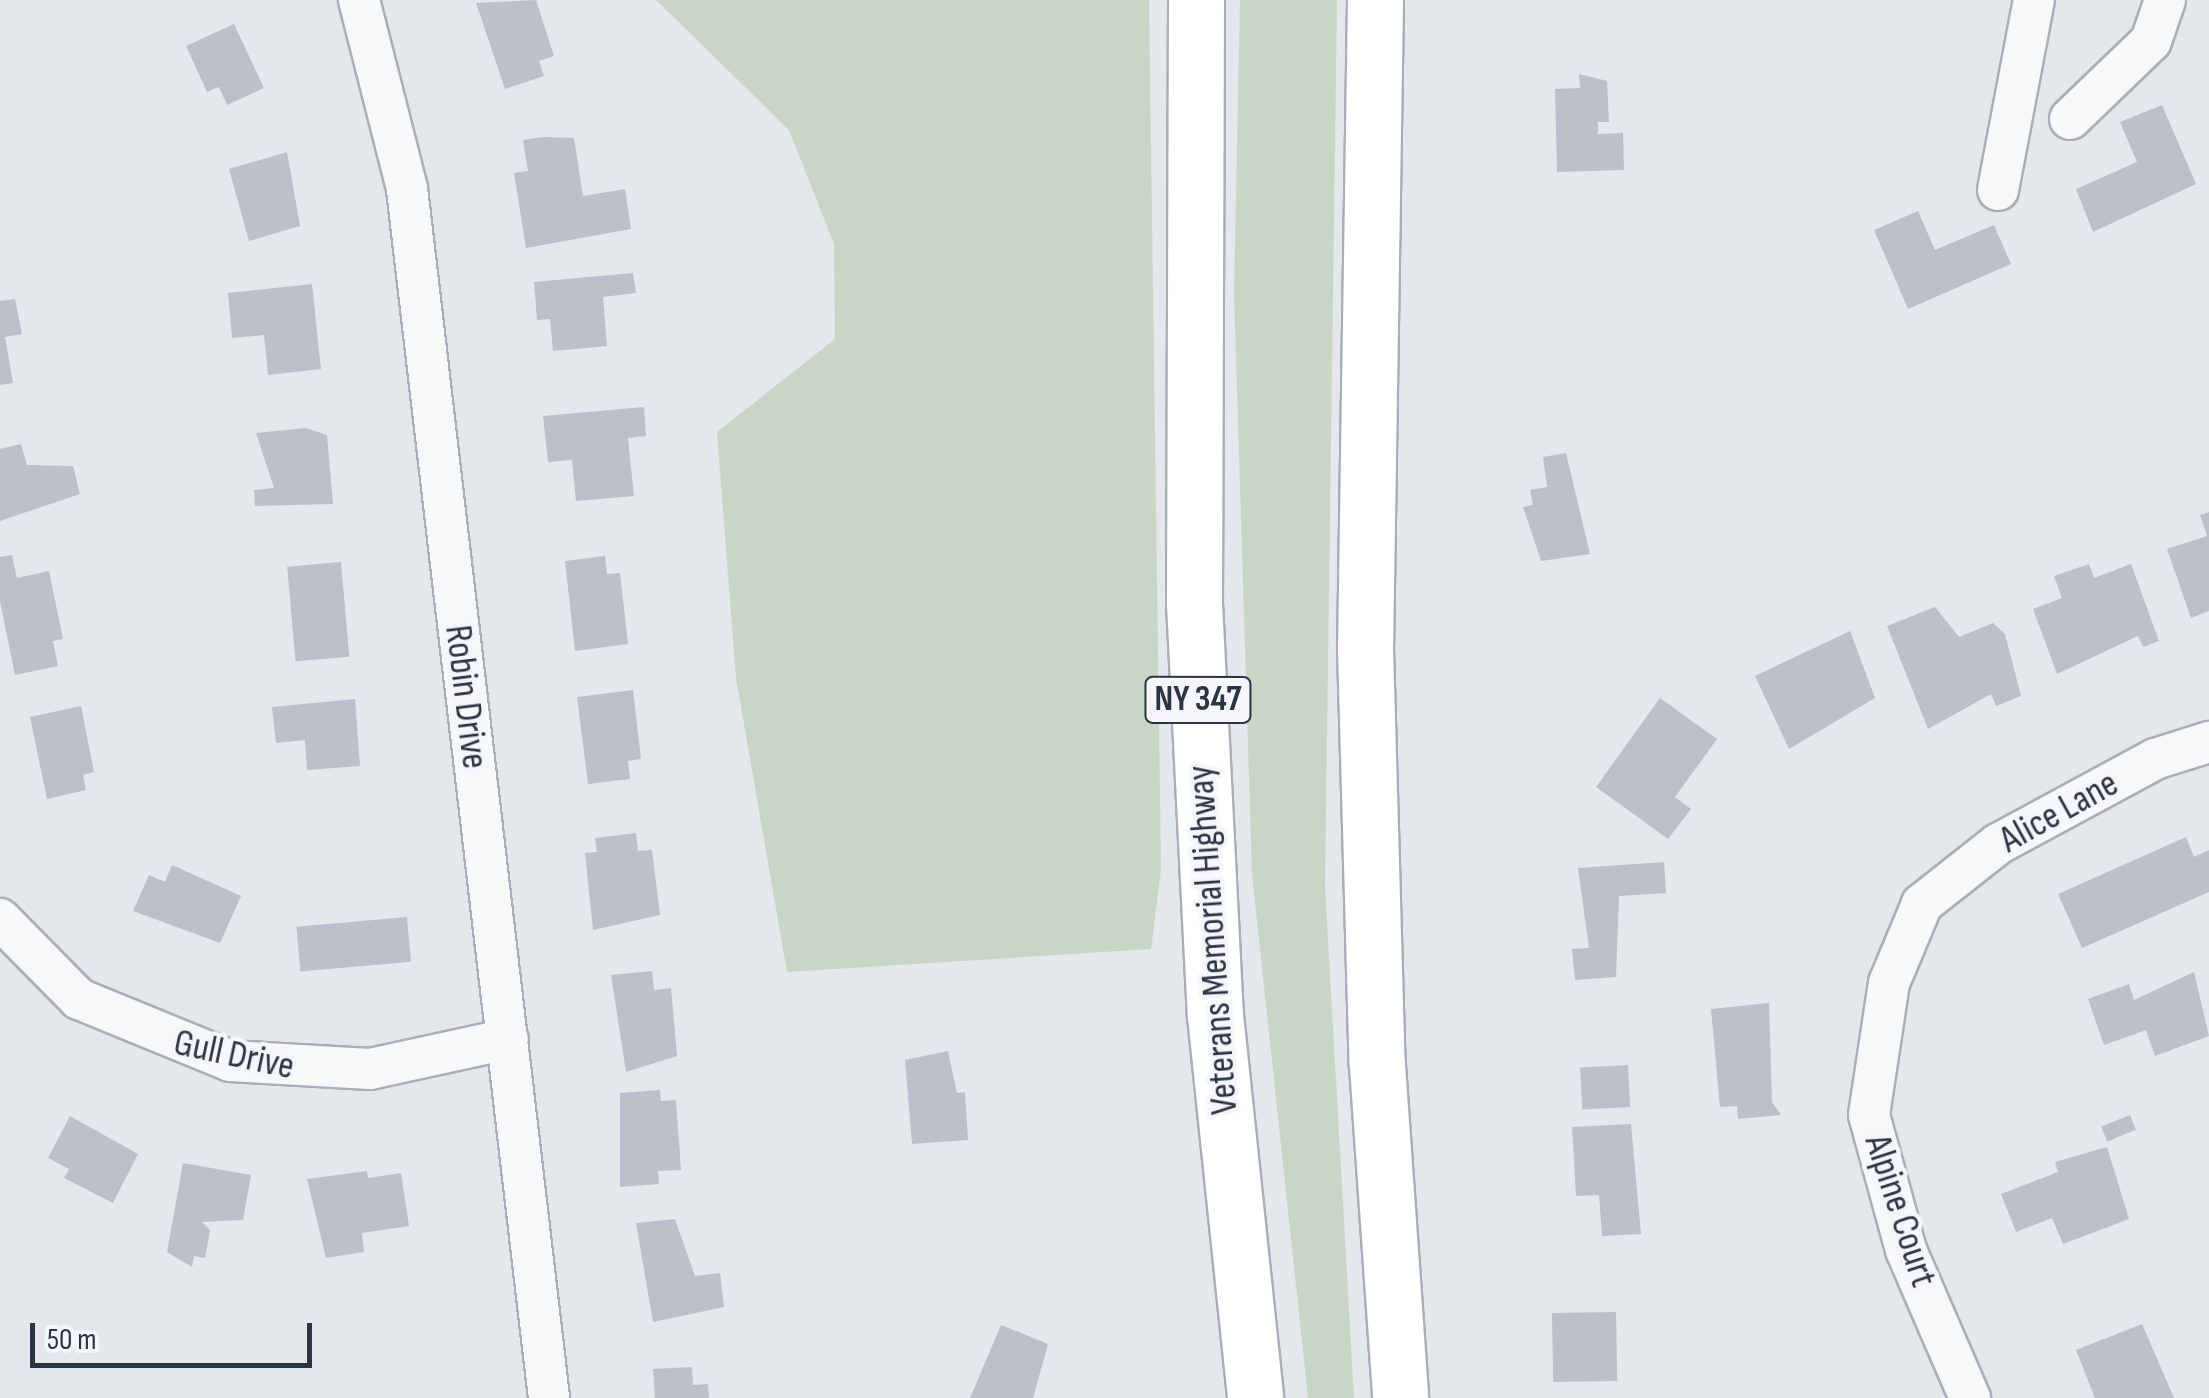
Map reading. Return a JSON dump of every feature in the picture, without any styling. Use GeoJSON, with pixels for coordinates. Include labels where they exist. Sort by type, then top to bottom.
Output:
{"type":"FeatureCollection","features":[{"type":"Feature","properties":{"kind":"highway","name":"Veterans Memorial Highway"},"geometry":{"type":"LineString","coordinates":[[1196,0],[1194,603],[1216,1014],[1255,1398]]}},
{"type":"Feature","properties":{"kind":"highway"},"geometry":{"type":"LineString","coordinates":[[1375,0],[1365,648],[1377,1065],[1400,1398]]}},
{"type":"Feature","properties":{"kind":"street","name":"Robin Drive"},"geometry":{"type":"LineString","coordinates":[[359,0],[408,189],[549,1398]]}},
{"type":"Feature","properties":{"kind":"street"},"geometry":{"type":"LineString","coordinates":[[1998,190],[2034,0]]}},
{"type":"Feature","properties":{"kind":"street"},"geometry":{"type":"LineString","coordinates":[[2070,119],[2151,42],[2166,0]]}},
{"type":"Feature","properties":{"kind":"street","name":"Alice Lane"},"geometry":{"type":"LineString","coordinates":[[1922,904],[1998,844],[2156,759],[2209,742]]}},
{"type":"Feature","properties":{"kind":"street","name":"Alpine Court"},"geometry":{"type":"LineString","coordinates":[[1922,904],[1884,1000],[1870,1115],[1906,1250],[1970,1398]]}},
{"type":"Feature","properties":{"kind":"street","name":"Gull Drive"},"geometry":{"type":"LineString","coordinates":[[0,919],[79,999],[230,1061],[370,1069],[508,1039]]}},
{"type":"Feature","properties":{"kind":"green space"},"geometry":{"type":"Polygon","coordinates":[[[656,0],[1149,0],[1161,869],[1151,949],[787,972],[736,678],[717,432],[835,339],[834,244],[789,130],[656,0]]]}},
{"type":"Feature","properties":{"kind":"green space"},"geometry":{"type":"Polygon","coordinates":[[[1240,0],[1337,0],[1325,886],[1354,1398],[1308,1398],[1252,874],[1234,294],[1240,0]]]}},
{"type":"Feature","properties":{"kind":"building"},"geometry":{"type":"Polygon","coordinates":[[[536,0],[554,56],[539,61],[544,76],[505,89],[476,3],[536,0]]]}},
{"type":"Feature","properties":{"kind":"building"},"geometry":{"type":"Polygon","coordinates":[[[234,24],[264,88],[227,105],[219,87],[207,92],[186,46],[234,24]]]}},
{"type":"Feature","properties":{"kind":"building"},"geometry":{"type":"Polygon","coordinates":[[[1579,74],[1607,81],[1609,122],[1598,122],[1598,134],[1623,133],[1624,170],[1557,172],[1555,89],[1580,88],[1579,74]]]}},
{"type":"Feature","properties":{"kind":"building"},"geometry":{"type":"Polygon","coordinates":[[[2162,105],[2196,184],[2093,232],[2076,189],[2137,162],[2120,122],[2162,105]]]}},
{"type":"Feature","properties":{"kind":"building"},"geometry":{"type":"Polygon","coordinates":[[[574,138],[583,196],[625,189],[631,229],[526,248],[514,173],[528,171],[523,140],[574,138]]]}},
{"type":"Feature","properties":{"kind":"building"},"geometry":{"type":"Polygon","coordinates":[[[287,152],[300,226],[249,241],[229,169],[287,152]]]}},
{"type":"Feature","properties":{"kind":"building"},"geometry":{"type":"Polygon","coordinates":[[[1918,211],[1935,250],[1994,225],[2011,264],[1908,309],[1874,230],[1918,211]]]}},
{"type":"Feature","properties":{"kind":"building"},"geometry":{"type":"Polygon","coordinates":[[[633,273],[636,293],[603,297],[607,346],[553,351],[550,319],[537,320],[534,282],[633,273]]]}},
{"type":"Feature","properties":{"kind":"building"},"geometry":{"type":"Polygon","coordinates":[[[312,284],[321,369],[268,375],[264,335],[232,338],[228,293],[312,284]]]}},
{"type":"Feature","properties":{"kind":"building"},"geometry":{"type":"Polygon","coordinates":[[[15,299],[22,334],[5,337],[13,383],[0,385],[0,301],[15,299]]]}},
{"type":"Feature","properties":{"kind":"building"},"geometry":{"type":"Polygon","coordinates":[[[644,407],[646,436],[628,438],[634,496],[576,501],[572,460],[548,462],[543,416],[644,407]]]}},
{"type":"Feature","properties":{"kind":"building"},"geometry":{"type":"Polygon","coordinates":[[[306,428],[327,435],[333,504],[255,506],[254,490],[274,488],[256,433],[306,428]]]}},
{"type":"Feature","properties":{"kind":"building"},"geometry":{"type":"Polygon","coordinates":[[[21,444],[27,465],[73,466],[80,494],[0,521],[0,449],[21,444]]]}},
{"type":"Feature","properties":{"kind":"building"},"geometry":{"type":"Polygon","coordinates":[[[1566,453],[1590,554],[1541,561],[1523,507],[1533,505],[1530,490],[1547,487],[1543,457],[1566,453]]]}},
{"type":"Feature","properties":{"kind":"building"},"geometry":{"type":"Polygon","coordinates":[[[2209,512],[2209,611],[2191,618],[2167,549],[2207,536],[2200,515],[2209,512]]]}},
{"type":"Feature","properties":{"kind":"building"},"geometry":{"type":"Polygon","coordinates":[[[12,555],[17,578],[49,571],[63,639],[53,641],[58,666],[15,675],[0,601],[0,557],[12,555]]]}},
{"type":"Feature","properties":{"kind":"building"},"geometry":{"type":"Polygon","coordinates":[[[605,556],[607,574],[620,573],[628,644],[575,651],[565,561],[605,556]]]}},
{"type":"Feature","properties":{"kind":"building"},"geometry":{"type":"Polygon","coordinates":[[[341,562],[349,657],[295,661],[287,567],[341,562]]]}},
{"type":"Feature","properties":{"kind":"building"},"geometry":{"type":"Polygon","coordinates":[[[2089,564],[2094,578],[2131,564],[2159,641],[2143,647],[2138,636],[2057,674],[2033,609],[2062,598],[2054,576],[2089,564]]]}},
{"type":"Feature","properties":{"kind":"building"},"geometry":{"type":"Polygon","coordinates":[[[1935,607],[1959,637],[1993,623],[2005,634],[2021,696],[1996,706],[1991,694],[1928,729],[1887,626],[1935,607]]]}},
{"type":"Feature","properties":{"kind":"building"},"geometry":{"type":"Polygon","coordinates":[[[1850,631],[1875,698],[1789,749],[1755,676],[1850,631]]]}},
{"type":"Feature","properties":{"kind":"building"},"geometry":{"type":"Polygon","coordinates":[[[633,690],[641,759],[628,761],[630,779],[588,784],[577,697],[633,690]]]}},
{"type":"Feature","properties":{"kind":"building"},"geometry":{"type":"Polygon","coordinates":[[[1660,698],[1717,739],[1675,797],[1691,809],[1668,839],[1596,787],[1660,698]]]}},
{"type":"Feature","properties":{"kind":"building"},"geometry":{"type":"Polygon","coordinates":[[[355,699],[360,766],[307,770],[305,740],[276,743],[272,707],[355,699]]]}},
{"type":"Feature","properties":{"kind":"building"},"geometry":{"type":"Polygon","coordinates":[[[81,706],[94,772],[83,775],[86,790],[47,799],[30,717],[81,706]]]}},
{"type":"Feature","properties":{"kind":"building"},"geometry":{"type":"Polygon","coordinates":[[[636,833],[638,851],[652,850],[660,915],[593,930],[585,853],[597,852],[595,838],[636,833]]]}},
{"type":"Feature","properties":{"kind":"building"},"geometry":{"type":"Polygon","coordinates":[[[2186,837],[2194,857],[2209,850],[2209,892],[2082,948],[2058,894],[2186,837]]]}},
{"type":"Feature","properties":{"kind":"building"},"geometry":{"type":"Polygon","coordinates":[[[1664,862],[1666,893],[1619,896],[1616,977],[1575,980],[1572,949],[1589,948],[1578,868],[1664,862]]]}},
{"type":"Feature","properties":{"kind":"building"},"geometry":{"type":"Polygon","coordinates":[[[172,865],[241,896],[220,943],[133,911],[149,875],[165,882],[172,865]]]}},
{"type":"Feature","properties":{"kind":"building"},"geometry":{"type":"Polygon","coordinates":[[[407,917],[411,962],[300,972],[296,927],[407,917]]]}},
{"type":"Feature","properties":{"kind":"building"},"geometry":{"type":"Polygon","coordinates":[[[652,971],[654,990],[671,988],[677,1056],[626,1072],[611,975],[652,971]]]}},
{"type":"Feature","properties":{"kind":"building"},"geometry":{"type":"Polygon","coordinates":[[[2194,972],[2209,1036],[2155,1056],[2146,1030],[2104,1045],[2088,999],[2129,984],[2134,1000],[2194,972]]]}},
{"type":"Feature","properties":{"kind":"building"},"geometry":{"type":"Polygon","coordinates":[[[1769,1003],[1772,1102],[1781,1115],[1738,1119],[1737,1106],[1720,1107],[1711,1009],[1769,1003]]]}},
{"type":"Feature","properties":{"kind":"building"},"geometry":{"type":"Polygon","coordinates":[[[948,1051],[957,1093],[965,1092],[968,1140],[912,1144],[905,1060],[948,1051]]]}},
{"type":"Feature","properties":{"kind":"building"},"geometry":{"type":"Polygon","coordinates":[[[1628,1065],[1630,1107],[1582,1109],[1580,1068],[1628,1065]]]}},
{"type":"Feature","properties":{"kind":"building"},"geometry":{"type":"Polygon","coordinates":[[[660,1090],[661,1101],[676,1100],[681,1170],[658,1171],[659,1184],[620,1187],[620,1093],[660,1090]]]}},
{"type":"Feature","properties":{"kind":"building"},"geometry":{"type":"Polygon","coordinates":[[[2130,1115],[2136,1130],[2107,1141],[2101,1127],[2130,1115]]]}},
{"type":"Feature","properties":{"kind":"building"},"geometry":{"type":"Polygon","coordinates":[[[70,1116],[138,1154],[113,1203],[64,1178],[69,1169],[48,1158],[70,1116]]]}},
{"type":"Feature","properties":{"kind":"building"},"geometry":{"type":"Polygon","coordinates":[[[1631,1124],[1641,1234],[1602,1236],[1599,1195],[1576,1196],[1572,1127],[1631,1124]]]}},
{"type":"Feature","properties":{"kind":"building"},"geometry":{"type":"Polygon","coordinates":[[[2107,1147],[2129,1219],[2063,1244],[2052,1218],[2016,1232],[2001,1194],[2058,1172],[2055,1162],[2107,1147]]]}},
{"type":"Feature","properties":{"kind":"building"},"geometry":{"type":"Polygon","coordinates":[[[183,1163],[251,1175],[243,1220],[202,1222],[210,1230],[205,1258],[194,1256],[192,1267],[167,1252],[183,1163]]]}},
{"type":"Feature","properties":{"kind":"building"},"geometry":{"type":"Polygon","coordinates":[[[367,1171],[368,1178],[401,1173],[409,1226],[362,1233],[364,1252],[326,1258],[307,1179],[367,1171]]]}},
{"type":"Feature","properties":{"kind":"building"},"geometry":{"type":"Polygon","coordinates":[[[675,1219],[695,1276],[720,1273],[724,1307],[653,1322],[636,1223],[675,1219]]]}},
{"type":"Feature","properties":{"kind":"building"},"geometry":{"type":"Polygon","coordinates":[[[1616,1312],[1617,1381],[1553,1382],[1552,1313],[1616,1312]]]}},
{"type":"Feature","properties":{"kind":"building"},"geometry":{"type":"Polygon","coordinates":[[[2142,1324],[2174,1398],[2095,1398],[2076,1350],[2142,1324]]]}},
{"type":"Feature","properties":{"kind":"building"},"geometry":{"type":"Polygon","coordinates":[[[1001,1325],[1048,1344],[1033,1398],[970,1398],[1001,1325]]]}},
{"type":"Feature","properties":{"kind":"building"},"geometry":{"type":"Polygon","coordinates":[[[692,1367],[693,1385],[708,1384],[709,1398],[655,1398],[653,1369],[692,1367]]]}}]}
